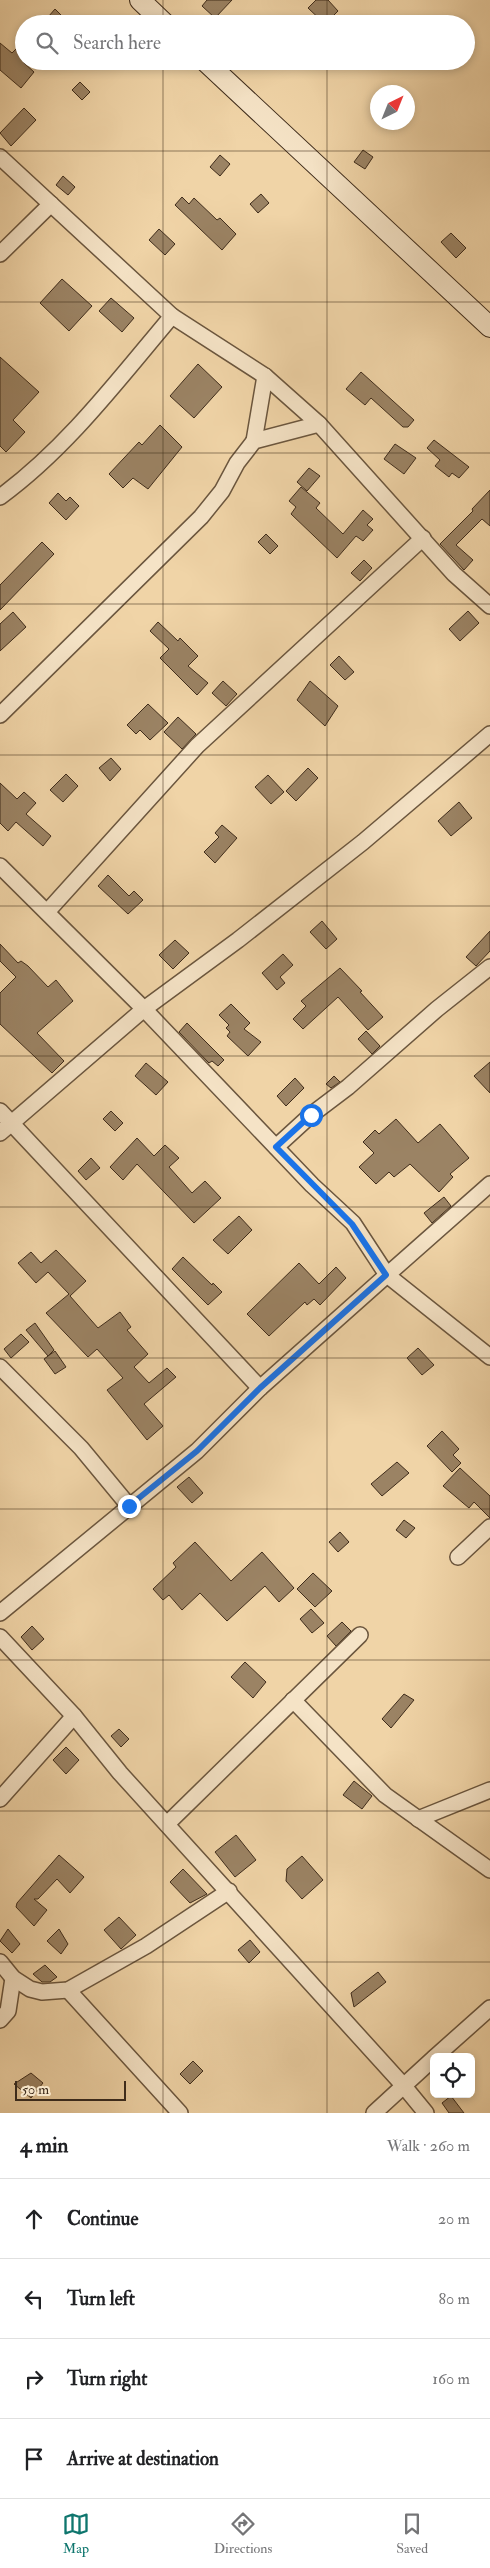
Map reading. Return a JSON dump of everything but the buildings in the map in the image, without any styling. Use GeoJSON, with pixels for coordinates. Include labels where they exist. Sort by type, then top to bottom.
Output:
{"type":"FeatureCollection","features":[{"type":"Feature","properties":{"kind":"street"},"geometry":{"type":"LineString","coordinates":[[140,0],[156,15]]}},
{"type":"Feature","properties":{"kind":"street"},"geometry":{"type":"LineString","coordinates":[[216,70],[490,327]]}},
{"type":"Feature","properties":{"kind":"street"},"geometry":{"type":"LineString","coordinates":[[0,157],[172,316],[266,376],[319,424],[454,574],[490,606]]}},
{"type":"Feature","properties":{"kind":"street"},"geometry":{"type":"LineString","coordinates":[[0,254],[51,204]]}},
{"type":"Feature","properties":{"kind":"street"},"geometry":{"type":"LineString","coordinates":[[0,498],[30,475],[75,430],[172,316]]}},
{"type":"Feature","properties":{"kind":"street"},"geometry":{"type":"LineString","coordinates":[[0,715],[200,517],[222,491],[237,463],[254,441],[266,376]]}},
{"type":"Feature","properties":{"kind":"street"},"geometry":{"type":"LineString","coordinates":[[254,441],[319,424]]}},
{"type":"Feature","properties":{"kind":"street"},"geometry":{"type":"LineString","coordinates":[[47,912],[196,746],[423,538]]}},
{"type":"Feature","properties":{"kind":"street"},"geometry":{"type":"LineString","coordinates":[[6,1128],[144,1009],[238,940],[356,848],[490,734]]}},
{"type":"Feature","properties":{"kind":"street"},"geometry":{"type":"LineString","coordinates":[[0,866],[144,1009],[352,1224],[386,1275],[490,1357]]}},
{"type":"Feature","properties":{"kind":"street"},"geometry":{"type":"LineString","coordinates":[[276,1147],[311,1115],[348,1087],[437,1009],[490,967]]}},
{"type":"Feature","properties":{"kind":"street"},"geometry":{"type":"LineString","coordinates":[[0,1111],[6,1128],[260,1388]]}},
{"type":"Feature","properties":{"kind":"street"},"geometry":{"type":"LineString","coordinates":[[0,1613],[197,1451],[260,1388],[490,1184]]}},
{"type":"Feature","properties":{"kind":"street"},"geometry":{"type":"LineString","coordinates":[[0,1367],[81,1448],[129,1506]]}},
{"type":"Feature","properties":{"kind":"street"},"geometry":{"type":"LineString","coordinates":[[458,1557],[490,1527]]}},
{"type":"Feature","properties":{"kind":"street"},"geometry":{"type":"LineString","coordinates":[[167,1824],[360,1635]]}},
{"type":"Feature","properties":{"kind":"street"},"geometry":{"type":"LineString","coordinates":[[0,1636],[74,1716],[120,1773],[229,1891],[426,2113]]}},
{"type":"Feature","properties":{"kind":"street"},"geometry":{"type":"LineString","coordinates":[[293,1700],[385,1795],[490,1870]]}},
{"type":"Feature","properties":{"kind":"street"},"geometry":{"type":"LineString","coordinates":[[0,1799],[74,1716]]}},
{"type":"Feature","properties":{"kind":"street"},"geometry":{"type":"LineString","coordinates":[[418,1819],[490,1790]]}},
{"type":"Feature","properties":{"kind":"street"},"geometry":{"type":"LineString","coordinates":[[0,1962],[13,1978],[30,1989],[42,1992],[68,1990],[146,1946],[229,1891]]}},
{"type":"Feature","properties":{"kind":"street"},"geometry":{"type":"LineString","coordinates":[[0,2020],[8,2011],[13,1978]]}},
{"type":"Feature","properties":{"kind":"street"},"geometry":{"type":"LineString","coordinates":[[68,1990],[180,2113]]}},
{"type":"Feature","properties":{"kind":"street"},"geometry":{"type":"LineString","coordinates":[[439,2053],[490,2008]]}},
{"type":"Feature","properties":{"kind":"street"},"geometry":{"type":"LineString","coordinates":[[374,2113],[430,2061]]}},
{"type":"Feature","properties":{"kind":"route"},"geometry":{"type":"LineString","coordinates":[[129,1506],[197,1451],[260,1388],[386,1275],[352,1224],[276,1147],[311,1115]]}}]}
